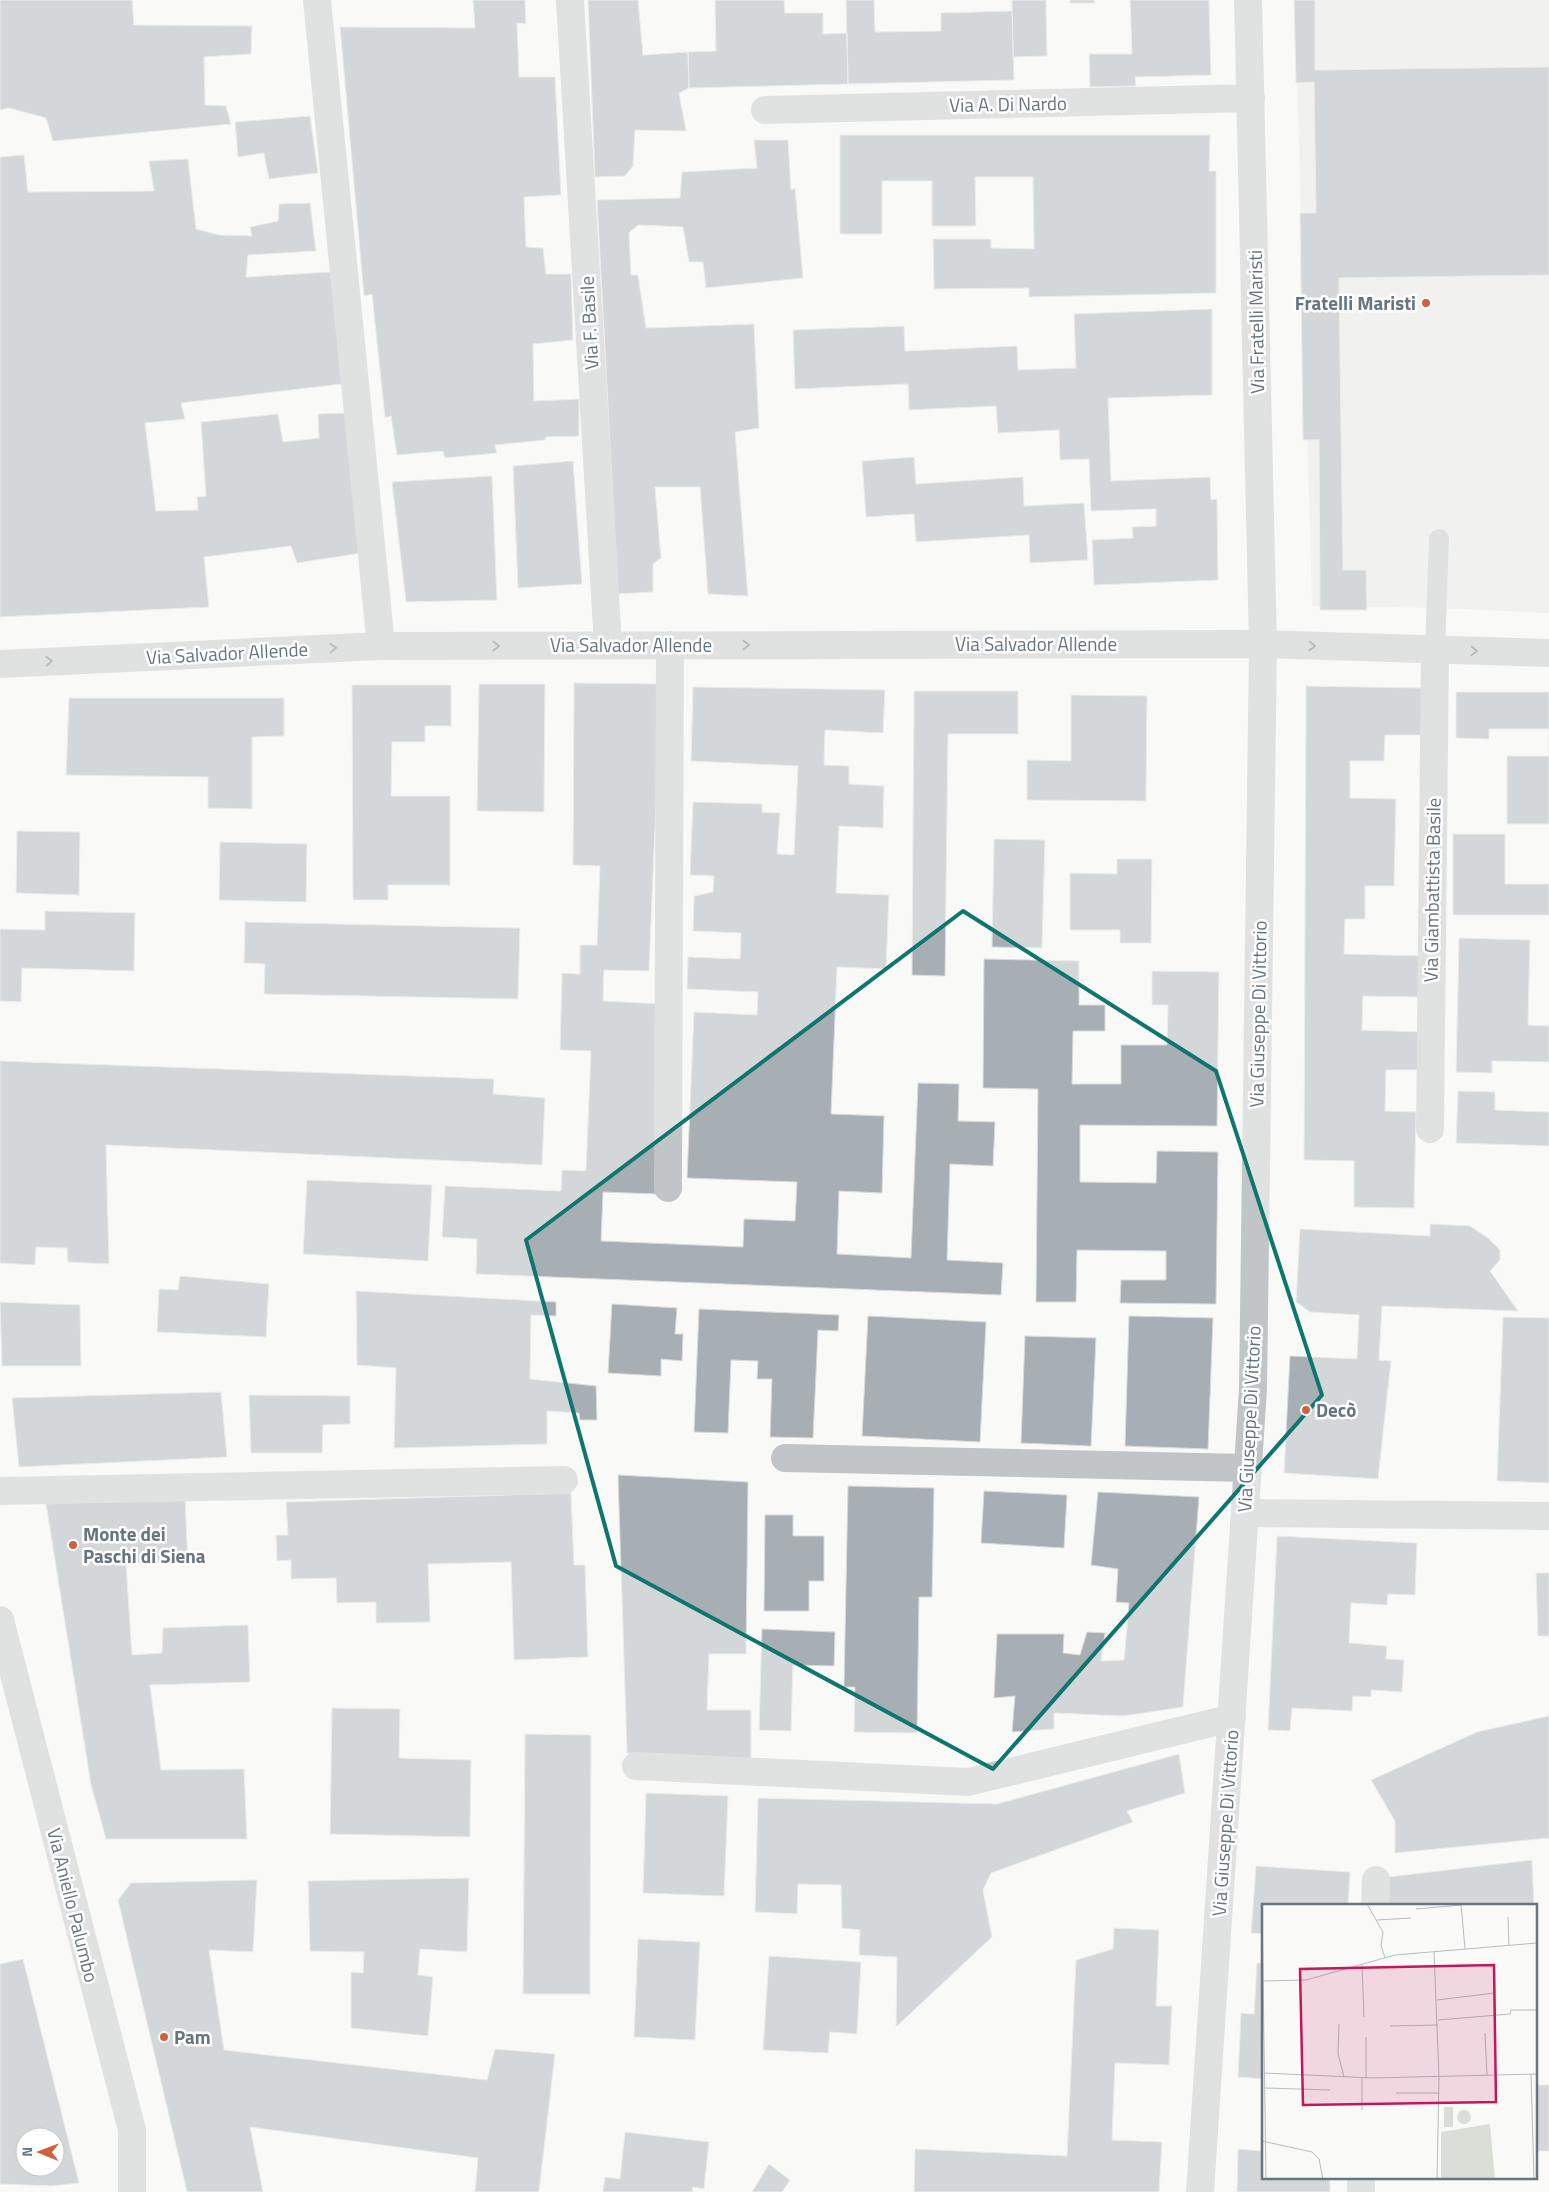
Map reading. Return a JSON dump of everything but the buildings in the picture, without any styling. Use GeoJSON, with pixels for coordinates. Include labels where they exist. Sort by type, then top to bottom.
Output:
{"type":"FeatureCollection","features":[{"type":"Feature","properties":{"kind":"street"},"geometry":{"type":"LineString","coordinates":[[317,0],[382,646]]}},
{"type":"Feature","properties":{"kind":"street","name":"Via F. Basile"},"geometry":{"type":"LineString","coordinates":[[570,0],[608,646]]}},
{"type":"Feature","properties":{"kind":"street","name":"Via Fratelli Maristi"},"geometry":{"type":"LineString","coordinates":[[1248,0],[1263,644]]}},
{"type":"Feature","properties":{"kind":"street","name":"Via A. Di Nardo"},"geometry":{"type":"LineString","coordinates":[[765,110],[1250,98]]}},
{"type":"Feature","properties":{"kind":"street"},"geometry":{"type":"LineString","coordinates":[[1263,644],[1549,654]]}},
{"type":"Feature","properties":{"kind":"street","name":"Via Salvador Allende"},"geometry":{"type":"LineString","coordinates":[[0,664],[382,646],[1263,644]]}},
{"type":"Feature","properties":{"kind":"street","name":"Via Giuseppe Di Vittorio"},"geometry":{"type":"LineString","coordinates":[[1200,2192],[1253,1390],[1263,644]]}},
{"type":"Feature","properties":{"kind":"street"},"geometry":{"type":"LineString","coordinates":[[668,1188],[670,645]]}},
{"type":"Feature","properties":{"kind":"street","name":"Via Giambattista Basile"},"geometry":{"type":"LineString","coordinates":[[1430,1129],[1435,650]]}},
{"type":"Feature","properties":{"kind":"street"},"geometry":{"type":"LineString","coordinates":[[785,1458],[1247,1468]]}},
{"type":"Feature","properties":{"kind":"street"},"geometry":{"type":"LineString","coordinates":[[0,1491],[564,1480]]}},
{"type":"Feature","properties":{"kind":"street"},"geometry":{"type":"LineString","coordinates":[[1244,1512],[1549,1516]]}},
{"type":"Feature","properties":{"kind":"street","name":"Via Aniello Palumbo"},"geometry":{"type":"LineString","coordinates":[[0,1620],[132,2130],[132,2192]]}},
{"type":"Feature","properties":{"kind":"street"},"geometry":{"type":"LineString","coordinates":[[636,1766],[968,1782],[1232,1718]]}},
{"type":"Feature","properties":{"kind":"lane"},"geometry":{"type":"LineString","coordinates":[[1435,650],[1438,539]]}},
{"type":"Feature","properties":{"kind":"highlighted area"},"geometry":{"type":"Polygon","coordinates":[[[963,911],[1216,1071],[1322,1395],[993,1769],[616,1566],[526,1240],[963,911]]]}},
{"type":"Feature","properties":{"kind":"shaded area","name":"Fratelli Maristi"},"geometry":{"type":"Polygon","coordinates":[[[1295,0],[1549,0],[1549,613],[1437,608],[1312,606],[1295,0]]]}},
{"type":"Feature","properties":{"kind":"place","name":"Fratelli Maristi"},"geometry":{"type":"Point","coordinates":[1426,303]}},
{"type":"Feature","properties":{"kind":"place","name":"Decò"},"geometry":{"type":"Point","coordinates":[1306,1410]}},
{"type":"Feature","properties":{"kind":"place","name":"Monte dei Paschi di Siena"},"geometry":{"type":"Point","coordinates":[73,1545]}},
{"type":"Feature","properties":{"kind":"place","name":"Pam"},"geometry":{"type":"Point","coordinates":[164,2037]}}]}
